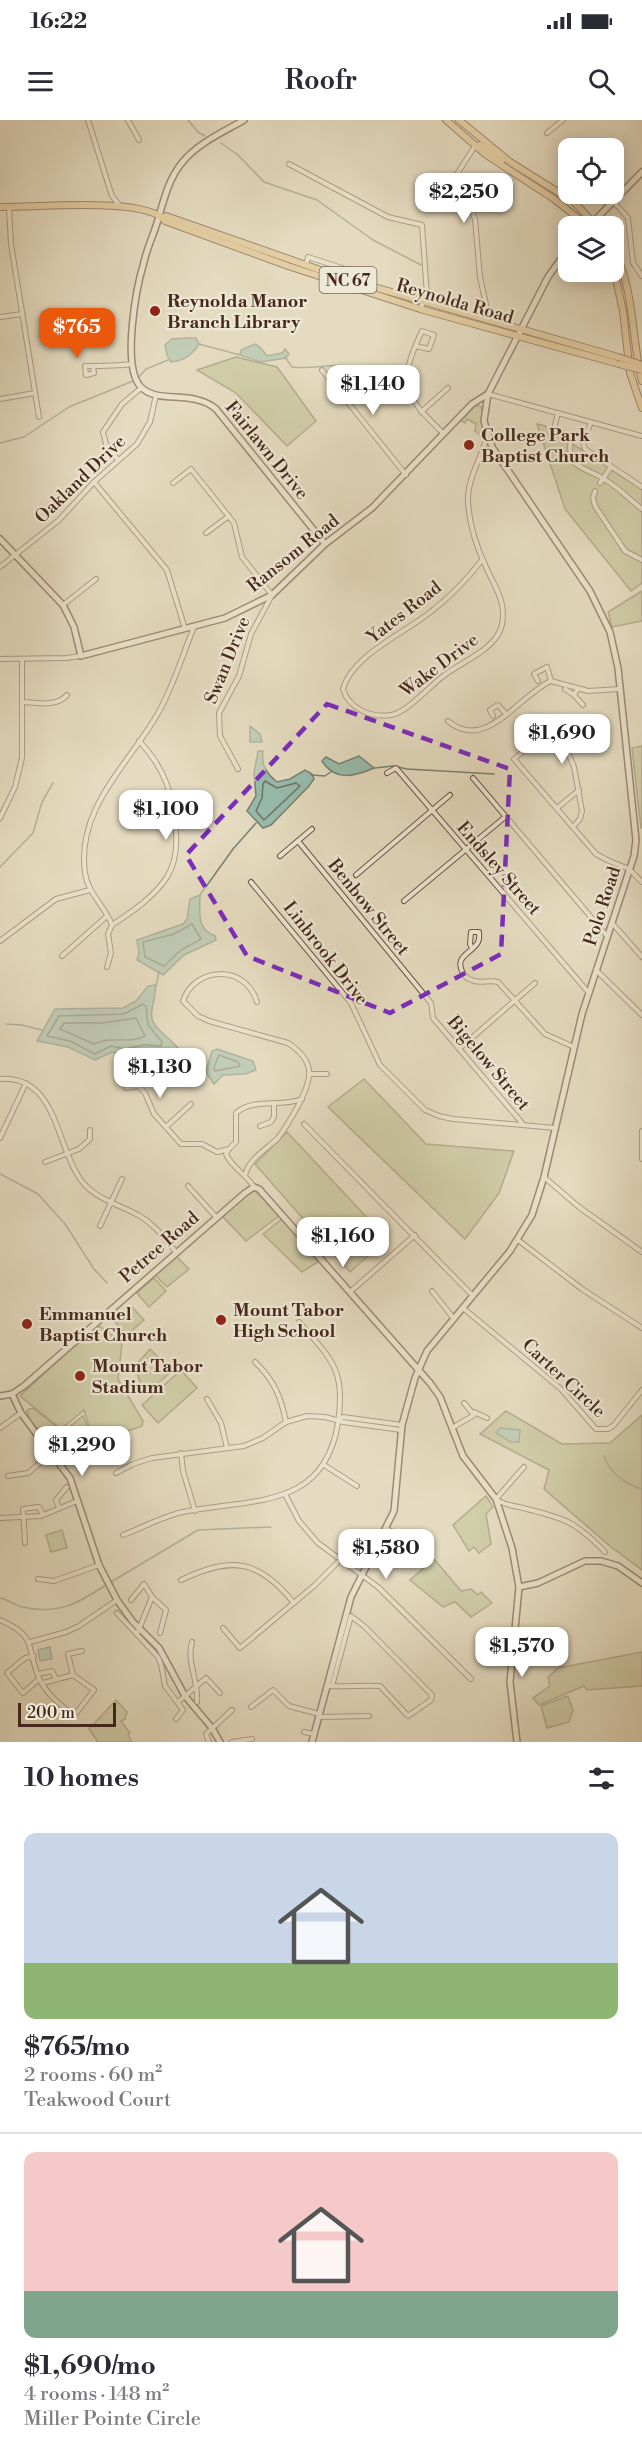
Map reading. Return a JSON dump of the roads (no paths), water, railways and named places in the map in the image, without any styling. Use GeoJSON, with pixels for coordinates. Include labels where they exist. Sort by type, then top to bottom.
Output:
{"type":"FeatureCollection","features":[{"type":"Feature","properties":{"kind":"main road"},"geometry":{"type":"LineString","coordinates":[[446,120],[476,146],[576,216]]}},
{"type":"Feature","properties":{"kind":"main road"},"geometry":{"type":"LineString","coordinates":[[461,121],[502,156],[574,202],[587,216]]}},
{"type":"Feature","properties":{"kind":"main road"},"geometry":{"type":"LineString","coordinates":[[476,146],[480,145],[512,166],[527,172]]}},
{"type":"Feature","properties":{"kind":"main road","name":"Reynolda Road"},"geometry":{"type":"LineString","coordinates":[[0,207],[107,205],[161,217],[166,216],[422,306],[485,319],[519,332]]}},
{"type":"Feature","properties":{"kind":"main road","name":"Reynolda Road"},"geometry":{"type":"LineString","coordinates":[[161,217],[165,221],[288,266],[618,361],[642,370]]}},
{"type":"Feature","properties":{"kind":"main road"},"geometry":{"type":"LineString","coordinates":[[624,275],[642,381]]}},
{"type":"Feature","properties":{"kind":"main road"},"geometry":{"type":"LineString","coordinates":[[617,282],[623,311],[630,373],[642,408]]}},
{"type":"Feature","properties":{"kind":"main road","name":"Reynolda Road"},"geometry":{"type":"LineString","coordinates":[[618,361],[642,365]]}},
{"type":"Feature","properties":{"kind":"street"},"geometry":{"type":"LineString","coordinates":[[88,120],[112,196],[120,207]]}},
{"type":"Feature","properties":{"kind":"street"},"geometry":{"type":"LineString","coordinates":[[128,120],[139,140]]}},
{"type":"Feature","properties":{"kind":"street"},"geometry":{"type":"LineString","coordinates":[[118,460],[106,444],[103,432],[122,404],[141,387],[133,373],[132,364],[134,314],[139,283],[172,179],[180,164],[206,142],[244,120]]}},
{"type":"Feature","properties":{"kind":"street"},"geometry":{"type":"LineString","coordinates":[[547,133],[563,120]]}},
{"type":"Feature","properties":{"kind":"street"},"geometry":{"type":"LineString","coordinates":[[476,146],[457,174],[475,219],[480,277],[487,309],[485,319]]}},
{"type":"Feature","properties":{"kind":"street"},"geometry":{"type":"LineString","coordinates":[[289,164],[388,217],[422,225],[427,295],[422,306]]}},
{"type":"Feature","properties":{"kind":"street"},"geometry":{"type":"LineString","coordinates":[[624,190],[642,172]]}},
{"type":"Feature","properties":{"kind":"street"},"geometry":{"type":"LineString","coordinates":[[107,205],[112,196]]}},
{"type":"Feature","properties":{"kind":"street"},"geometry":{"type":"LineString","coordinates":[[599,216],[610,204]]}},
{"type":"Feature","properties":{"kind":"street"},"geometry":{"type":"LineString","coordinates":[[616,204],[628,218],[633,263],[642,276]]}},
{"type":"Feature","properties":{"kind":"street"},"geometry":{"type":"LineString","coordinates":[[10,207],[11,244],[39,417]]}},
{"type":"Feature","properties":{"kind":"street"},"geometry":{"type":"LineString","coordinates":[[306,265],[308,257],[345,269]]}},
{"type":"Feature","properties":{"kind":"street","name":"Polo Road"},"geometry":{"type":"LineString","coordinates":[[312,1742],[362,1574],[387,1529],[397,1500],[401,1428],[418,1369],[427,1351],[518,1240],[532,1215],[544,1177],[589,993],[635,852],[636,831],[612,639],[598,604],[494,450],[487,436],[484,415],[488,394],[549,274],[558,262]]}},
{"type":"Feature","properties":{"kind":"street"},"geometry":{"type":"LineString","coordinates":[[0,317],[22,314]]}},
{"type":"Feature","properties":{"kind":"street"},"geometry":{"type":"LineString","coordinates":[[415,346],[429,349],[434,335],[422,331],[415,346],[408,389],[410,397],[421,411],[444,434]]}},
{"type":"Feature","properties":{"kind":"street"},"geometry":{"type":"LineString","coordinates":[[93,366],[132,364]]}},
{"type":"Feature","properties":{"kind":"street"},"geometry":{"type":"LineString","coordinates":[[322,370],[406,475]]}},
{"type":"Feature","properties":{"kind":"street","name":"Fairlawn Drive"},"geometry":{"type":"LineString","coordinates":[[141,387],[156,395],[200,399],[216,409],[325,544]]}},
{"type":"Feature","properties":{"kind":"street"},"geometry":{"type":"LineString","coordinates":[[421,411],[448,387]]}},
{"type":"Feature","properties":{"kind":"street"},"geometry":{"type":"LineString","coordinates":[[0,399],[35,393]]}},
{"type":"Feature","properties":{"kind":"street"},"geometry":{"type":"LineString","coordinates":[[488,394],[642,436]]}},
{"type":"Feature","properties":{"kind":"street","name":"Ransom Road"},"geometry":{"type":"LineString","coordinates":[[0,659],[81,656],[185,630],[240,612],[272,595],[325,544],[365,515],[472,404],[488,394]]}},
{"type":"Feature","properties":{"kind":"street","name":"Oakland Drive"},"geometry":{"type":"LineString","coordinates":[[0,567],[65,514],[94,482],[145,433],[156,395]]}},
{"type":"Feature","properties":{"kind":"street"},"geometry":{"type":"LineString","coordinates":[[558,413],[554,429],[571,436],[569,453],[574,463],[583,470],[603,478],[642,509]]}},
{"type":"Feature","properties":{"kind":"street"},"geometry":{"type":"LineString","coordinates":[[591,422],[584,443],[585,449],[642,487]]}},
{"type":"Feature","properties":{"kind":"street","name":"Wake Drive"},"geometry":{"type":"LineString","coordinates":[[344,686],[344,693],[354,706],[366,713],[381,716],[395,714],[453,668],[496,638],[503,617],[502,605],[482,561],[467,497],[487,436]]}},
{"type":"Feature","properties":{"kind":"street"},"geometry":{"type":"LineString","coordinates":[[600,483],[611,467]]}},
{"type":"Feature","properties":{"kind":"street"},"geometry":{"type":"LineString","coordinates":[[173,483],[191,469],[229,516],[237,530],[242,557],[272,595]]}},
{"type":"Feature","properties":{"kind":"street"},"geometry":{"type":"LineString","coordinates":[[94,482],[167,570],[185,630]]}},
{"type":"Feature","properties":{"kind":"street"},"geometry":{"type":"LineString","coordinates":[[595,491],[593,498],[595,506],[625,551],[642,560]]}},
{"type":"Feature","properties":{"kind":"street"},"geometry":{"type":"LineString","coordinates":[[206,533],[229,516]]}},
{"type":"Feature","properties":{"kind":"street"},"geometry":{"type":"LineString","coordinates":[[0,539],[63,605],[74,627],[81,656]]}},
{"type":"Feature","properties":{"kind":"street","name":"Yates Road"},"geometry":{"type":"LineString","coordinates":[[344,686],[351,673],[370,654],[435,609],[482,561]]}},
{"type":"Feature","properties":{"kind":"street"},"geometry":{"type":"LineString","coordinates":[[63,605],[96,579]]}},
{"type":"Feature","properties":{"kind":"street","name":"Swan Drive"},"geometry":{"type":"LineString","coordinates":[[238,769],[220,736],[219,713],[239,676],[250,634],[272,595]]}},
{"type":"Feature","properties":{"kind":"street"},"geometry":{"type":"LineString","coordinates":[[112,925],[90,890],[84,860],[92,816],[105,791],[164,701],[194,627]]}},
{"type":"Feature","properties":{"kind":"street"},"geometry":{"type":"LineString","coordinates":[[0,818],[10,801],[20,772],[23,749],[22,659]]}},
{"type":"Feature","properties":{"kind":"street"},"geometry":{"type":"LineString","coordinates":[[538,681],[534,674],[547,667],[551,681]]}},
{"type":"Feature","properties":{"kind":"street"},"geometry":{"type":"LineString","coordinates":[[448,721],[457,728],[468,731],[491,725],[551,681],[563,683],[577,690],[620,689]]}},
{"type":"Feature","properties":{"kind":"street"},"geometry":{"type":"LineString","coordinates":[[565,689],[583,705]]}},
{"type":"Feature","properties":{"kind":"street"},"geometry":{"type":"LineString","coordinates":[[574,695],[577,690]]}},
{"type":"Feature","properties":{"kind":"street"},"geometry":{"type":"LineString","coordinates":[[23,702],[54,703],[63,700],[67,695]]}},
{"type":"Feature","properties":{"kind":"street"},"geometry":{"type":"LineString","coordinates":[[493,716],[490,710],[498,705],[507,714]]}},
{"type":"Feature","properties":{"kind":"street"},"geometry":{"type":"LineString","coordinates":[[573,827],[582,814],[579,790],[571,760],[548,731],[514,759],[596,854],[630,868],[642,882]]}},
{"type":"Feature","properties":{"kind":"street"},"geometry":{"type":"LineString","coordinates":[[107,967],[112,944],[108,934],[112,925],[142,903],[164,882],[176,856],[175,817],[170,789],[157,762],[139,741]]}},
{"type":"Feature","properties":{"kind":"street","name":"Endsley Street"},"geometry":{"type":"LineString","coordinates":[[387,773],[396,768],[589,993]]}},
{"type":"Feature","properties":{"kind":"street"},"geometry":{"type":"LineString","coordinates":[[473,778],[607,936]]}},
{"type":"Feature","properties":{"kind":"street"},"geometry":{"type":"LineString","coordinates":[[557,808],[579,790]]}},
{"type":"Feature","properties":{"kind":"street"},"geometry":{"type":"LineString","coordinates":[[356,875],[450,795]]}},
{"type":"Feature","properties":{"kind":"street"},"geometry":{"type":"LineString","coordinates":[[404,901],[505,817]]}},
{"type":"Feature","properties":{"kind":"street"},"geometry":{"type":"LineString","coordinates":[[280,856],[312,829]]}},
{"type":"Feature","properties":{"kind":"street","name":"Benbow Street"},"geometry":{"type":"LineString","coordinates":[[298,841],[419,989]]}},
{"type":"Feature","properties":{"kind":"street","name":"Linbrook Drive"},"geometry":{"type":"LineString","coordinates":[[251,882],[351,1003],[380,1065],[424,1110],[453,1119],[555,1128]]}},
{"type":"Feature","properties":{"kind":"street"},"geometry":{"type":"LineString","coordinates":[[0,941],[56,899],[90,890]]}},
{"type":"Feature","properties":{"kind":"street"},"geometry":{"type":"LineString","coordinates":[[62,956],[106,915]]}},
{"type":"Feature","properties":{"kind":"street"},"geometry":{"type":"LineString","coordinates":[[612,922],[641,954]]}},
{"type":"Feature","properties":{"kind":"street"},"geometry":{"type":"LineString","coordinates":[[472,948],[461,961],[461,970],[465,976],[477,982],[498,982],[545,1034],[574,1047]]}},
{"type":"Feature","properties":{"kind":"street"},"geometry":{"type":"LineString","coordinates":[[596,970],[642,1015]]}},
{"type":"Feature","properties":{"kind":"street"},"geometry":{"type":"LineString","coordinates":[[245,1176],[247,1166],[287,1126],[302,1098],[310,1074],[305,1059],[288,1043],[209,1021],[198,1016],[183,1001],[185,994],[200,980],[222,973],[234,975],[244,981],[251,988],[257,1002]]}},
{"type":"Feature","properties":{"kind":"street"},"geometry":{"type":"LineString","coordinates":[[459,1049],[535,983]]}},
{"type":"Feature","properties":{"kind":"street","name":"Bigelow Street"},"geometry":{"type":"LineString","coordinates":[[419,989],[431,1003],[433,1018],[522,1124]]}},
{"type":"Feature","properties":{"kind":"street"},"geometry":{"type":"LineString","coordinates":[[310,1074],[327,1074]]}},
{"type":"Feature","properties":{"kind":"street"},"geometry":{"type":"LineString","coordinates":[[0,1079],[26,1083],[42,1096],[49,1106],[81,1180],[98,1197],[142,1217],[176,1252]]}},
{"type":"Feature","properties":{"kind":"street"},"geometry":{"type":"LineString","coordinates":[[0,1138],[26,1083]]}},
{"type":"Feature","properties":{"kind":"street"},"geometry":{"type":"LineString","coordinates":[[126,1088],[138,1086],[145,1093],[154,1114],[181,1143],[202,1144],[217,1152],[229,1149]]}},
{"type":"Feature","properties":{"kind":"street"},"geometry":{"type":"LineString","coordinates":[[302,1098],[290,1104],[245,1105],[236,1113],[236,1142],[226,1154],[229,1160],[254,1187],[266,1196],[430,1383],[440,1397],[463,1456],[496,1499],[502,1504],[574,1523],[605,1552]]}},
{"type":"Feature","properties":{"kind":"street"},"geometry":{"type":"LineString","coordinates":[[166,1127],[191,1104]]}},
{"type":"Feature","properties":{"kind":"street"},"geometry":{"type":"LineString","coordinates":[[260,1126],[271,1122],[274,1117],[274,1104]]}},
{"type":"Feature","properties":{"kind":"street"},"geometry":{"type":"LineString","coordinates":[[304,1124],[473,1296]]}},
{"type":"Feature","properties":{"kind":"street"},"geometry":{"type":"LineString","coordinates":[[45,1162],[68,1154],[85,1144],[90,1138],[90,1130]]}},
{"type":"Feature","properties":{"kind":"street"},"geometry":{"type":"LineString","coordinates":[[642,1131],[642,1159]]}},
{"type":"Feature","properties":{"kind":"street"},"geometry":{"type":"LineString","coordinates":[[544,1177],[579,1207],[642,1252]]}},
{"type":"Feature","properties":{"kind":"street"},"geometry":{"type":"LineString","coordinates":[[100,1226],[122,1179]]}},
{"type":"Feature","properties":{"kind":"street"},"geometry":{"type":"LineString","coordinates":[[188,1186],[216,1217]]}},
{"type":"Feature","properties":{"kind":"street","name":"Petree Road"},"geometry":{"type":"LineString","coordinates":[[0,1396],[12,1394],[40,1372],[216,1217],[254,1187]]}},
{"type":"Feature","properties":{"kind":"street"},"geometry":{"type":"LineString","coordinates":[[349,1293],[415,1235]]}},
{"type":"Feature","properties":{"kind":"street"},"geometry":{"type":"LineString","coordinates":[[518,1240],[582,1289],[642,1328]]}},
{"type":"Feature","properties":{"kind":"street"},"geometry":{"type":"LineString","coordinates":[[432,1291],[454,1319]]}},
{"type":"Feature","properties":{"kind":"street","name":"Carter Circle"},"geometry":{"type":"LineString","coordinates":[[463,1308],[561,1389],[596,1429],[608,1429],[614,1425],[642,1390]]}},
{"type":"Feature","properties":{"kind":"street"},"geometry":{"type":"LineString","coordinates":[[123,1535],[181,1512],[253,1503],[285,1494],[304,1484],[324,1465],[335,1441],[341,1386],[330,1357],[299,1322]]}},
{"type":"Feature","properties":{"kind":"street"},"geometry":{"type":"LineString","coordinates":[[255,1362],[274,1384],[281,1398],[285,1422]]}},
{"type":"Feature","properties":{"kind":"street"},"geometry":{"type":"LineString","coordinates":[[412,1388],[420,1381],[430,1383]]}},
{"type":"Feature","properties":{"kind":"street"},"geometry":{"type":"LineString","coordinates":[[12,1394],[21,1413],[70,1478],[99,1565],[108,1584],[138,1631],[158,1657],[165,1686],[183,1710],[176,1719]]}},
{"type":"Feature","properties":{"kind":"street"},"geometry":{"type":"LineString","coordinates":[[207,1399],[221,1423],[227,1448]]}},
{"type":"Feature","properties":{"kind":"street"},"geometry":{"type":"LineString","coordinates":[[464,1403],[473,1412],[487,1418]]}},
{"type":"Feature","properties":{"kind":"street"},"geometry":{"type":"LineString","coordinates":[[452,1428],[474,1417],[473,1412]]}},
{"type":"Feature","properties":{"kind":"street"},"geometry":{"type":"LineString","coordinates":[[0,1428],[21,1413]]}},
{"type":"Feature","properties":{"kind":"street"},"geometry":{"type":"LineString","coordinates":[[116,1473],[152,1458],[243,1446],[263,1438],[285,1422],[307,1416],[338,1419],[342,1417],[401,1428]]}},
{"type":"Feature","properties":{"kind":"street"},"geometry":{"type":"LineString","coordinates":[[181,1453],[183,1471],[195,1511]]}},
{"type":"Feature","properties":{"kind":"street"},"geometry":{"type":"LineString","coordinates":[[8,1476],[26,1474],[51,1454]]}},
{"type":"Feature","properties":{"kind":"street"},"geometry":{"type":"LineString","coordinates":[[324,1465],[357,1486]]}},
{"type":"Feature","properties":{"kind":"street"},"geometry":{"type":"LineString","coordinates":[[496,1499],[524,1467]]}},
{"type":"Feature","properties":{"kind":"street"},"geometry":{"type":"LineString","coordinates":[[59,1508],[56,1500],[67,1487]]}},
{"type":"Feature","properties":{"kind":"street"},"geometry":{"type":"LineString","coordinates":[[285,1494],[308,1534],[362,1574],[410,1617],[471,1679]]}},
{"type":"Feature","properties":{"kind":"street"},"geometry":{"type":"LineString","coordinates":[[496,1499],[512,1548],[519,1587],[510,1682],[517,1742]]}},
{"type":"Feature","properties":{"kind":"street"},"geometry":{"type":"LineString","coordinates":[[0,1518],[43,1515],[77,1501]]}},
{"type":"Feature","properties":{"kind":"street"},"geometry":{"type":"LineString","coordinates":[[25,1543],[23,1509],[39,1507],[43,1515]]}},
{"type":"Feature","properties":{"kind":"street"},"geometry":{"type":"LineString","coordinates":[[387,1529],[417,1545]]}},
{"type":"Feature","properties":{"kind":"street"},"geometry":{"type":"LineString","coordinates":[[223,1628],[240,1648],[294,1603],[341,1559]]}},
{"type":"Feature","properties":{"kind":"street"},"geometry":{"type":"LineString","coordinates":[[519,1587],[538,1583],[585,1561],[601,1561],[618,1566],[642,1583]]}},
{"type":"Feature","properties":{"kind":"street"},"geometry":{"type":"LineString","coordinates":[[38,1579],[54,1581],[99,1565]]}},
{"type":"Feature","properties":{"kind":"street"},"geometry":{"type":"LineString","coordinates":[[182,1580],[222,1565],[245,1566],[256,1569],[273,1579],[294,1603]]}},
{"type":"Feature","properties":{"kind":"street"},"geometry":{"type":"LineString","coordinates":[[131,1600],[144,1584],[152,1597],[166,1610],[160,1633]]}},
{"type":"Feature","properties":{"kind":"street"},"geometry":{"type":"LineString","coordinates":[[138,1631],[152,1597]]}},
{"type":"Feature","properties":{"kind":"street"},"geometry":{"type":"LineString","coordinates":[[30,1641],[66,1632],[79,1626],[117,1600]]}},
{"type":"Feature","properties":{"kind":"street"},"geometry":{"type":"LineString","coordinates":[[117,1613],[159,1648],[185,1696],[212,1728],[220,1742]]}},
{"type":"Feature","properties":{"kind":"street"},"geometry":{"type":"LineString","coordinates":[[329,1686],[381,1686],[408,1716],[431,1700],[432,1695],[365,1627],[348,1616]]}},
{"type":"Feature","properties":{"kind":"street"},"geometry":{"type":"LineString","coordinates":[[0,1620],[30,1641],[39,1677],[54,1699],[74,1716],[94,1690],[73,1676],[68,1654],[82,1651]]}},
{"type":"Feature","properties":{"kind":"street"},"geometry":{"type":"LineString","coordinates":[[192,1642],[188,1655],[198,1685],[197,1702]]}},
{"type":"Feature","properties":{"kind":"street"},"geometry":{"type":"LineString","coordinates":[[34,1656],[25,1658],[7,1673],[23,1693],[39,1677],[52,1671],[56,1679]]}},
{"type":"Feature","properties":{"kind":"street"},"geometry":{"type":"LineString","coordinates":[[43,1683],[73,1676]]}},
{"type":"Feature","properties":{"kind":"street"},"geometry":{"type":"LineString","coordinates":[[178,1702],[208,1679],[220,1693]]}},
{"type":"Feature","properties":{"kind":"street"},"geometry":{"type":"LineString","coordinates":[[250,1707],[273,1690],[289,1706],[319,1715],[369,1716]]}},
{"type":"Feature","properties":{"kind":"street"},"geometry":{"type":"LineString","coordinates":[[209,1742],[205,1735],[232,1710]]}},
{"type":"Feature","properties":{"kind":"street"},"geometry":{"type":"LineString","coordinates":[[304,1732],[314,1734]]}},
{"type":"Feature","properties":{"kind":"street"},"geometry":{"type":"LineString","coordinates":[[232,1742],[252,1739]]}},
{"type":"Feature","properties":{"kind":"water"},"geometry":{"type":"Polygon","coordinates":[[[196,338],[199,344],[188,356],[171,362],[165,345],[172,339],[196,338]]]}},
{"type":"Feature","properties":{"kind":"water"},"geometry":{"type":"Polygon","coordinates":[[[255,344],[267,356],[282,353],[285,349],[289,354],[286,358],[261,362],[240,355],[241,350],[255,344]]]}},
{"type":"Feature","properties":{"kind":"water"},"geometry":{"type":"Polygon","coordinates":[[[250,726],[260,734],[262,742],[250,742],[250,726]]]}},
{"type":"Feature","properties":{"kind":"water"},"geometry":{"type":"Polygon","coordinates":[[[258,751],[263,751],[265,768],[277,782],[290,779],[305,770],[312,774],[314,779],[271,825],[263,828],[247,811],[256,796],[254,773],[258,751]]]}},
{"type":"Feature","properties":{"kind":"water"},"geometry":{"type":"Polygon","coordinates":[[[359,756],[374,768],[353,775],[339,775],[327,768],[322,761],[326,757],[339,764],[359,756]]]}},
{"type":"Feature","properties":{"kind":"water"},"geometry":{"type":"Polygon","coordinates":[[[200,895],[200,919],[205,929],[215,936],[216,940],[184,955],[163,975],[137,960],[139,953],[137,940],[183,924],[187,919],[190,899],[200,895]]]}},
{"type":"Feature","properties":{"kind":"water"},"geometry":{"type":"Polygon","coordinates":[[[155,985],[153,1022],[175,1044],[181,1057],[175,1058],[155,1052],[124,1055],[112,1052],[95,1060],[68,1047],[37,1041],[55,1009],[123,1008],[136,1001],[148,986],[155,985]]]}},
{"type":"Feature","properties":{"kind":"water"},"geometry":{"type":"Polygon","coordinates":[[[217,1049],[253,1061],[256,1070],[245,1074],[223,1075],[214,1084],[206,1072],[212,1051],[217,1049]]]}},
{"type":"Feature","properties":{"kind":"water"},"geometry":{"type":"Polygon","coordinates":[[[500,1428],[520,1430],[519,1442],[511,1442],[496,1433],[500,1428]]]}},
{"type":"Feature","properties":{"kind":"water"},"geometry":{"type":"Polygon","coordinates":[[[50,1647],[52,1659],[40,1661],[38,1650],[50,1647]]]}},
{"type":"Feature","properties":{"kind":"waterway"},"geometry":{"type":"LineString","coordinates":[[188,120],[198,132],[205,136]]}},
{"type":"Feature","properties":{"kind":"waterway"},"geometry":{"type":"LineString","coordinates":[[221,143],[238,155],[264,182],[317,200],[373,240],[421,265]]}},
{"type":"Feature","properties":{"kind":"waterway"},"geometry":{"type":"LineString","coordinates":[[199,344],[240,355]]}},
{"type":"Feature","properties":{"kind":"waterway"},"geometry":{"type":"LineString","coordinates":[[285,357],[292,367],[347,366],[378,376]]}},
{"type":"Feature","properties":{"kind":"waterway"},"geometry":{"type":"LineString","coordinates":[[138,378],[146,369],[168,360]]}},
{"type":"Feature","properties":{"kind":"waterway"},"geometry":{"type":"LineString","coordinates":[[0,443],[24,437],[69,407],[133,381]]}},
{"type":"Feature","properties":{"kind":"waterway"},"geometry":{"type":"LineString","coordinates":[[375,768],[393,766],[407,769],[494,774]]}},
{"type":"Feature","properties":{"kind":"waterway"},"geometry":{"type":"LineString","coordinates":[[311,775],[325,776],[332,771]]}},
{"type":"Feature","properties":{"kind":"waterway"},"geometry":{"type":"LineString","coordinates":[[0,867],[33,833],[42,802],[53,783]]}},
{"type":"Feature","properties":{"kind":"waterway"},"geometry":{"type":"LineString","coordinates":[[200,895],[233,849],[256,823]]}},
{"type":"Feature","properties":{"kind":"waterway"},"geometry":{"type":"LineString","coordinates":[[156,987],[159,971]]}},
{"type":"Feature","properties":{"kind":"waterway"},"geometry":{"type":"LineString","coordinates":[[6,1024],[42,1030]]}},
{"type":"Feature","properties":{"kind":"waterway"},"geometry":{"type":"LineString","coordinates":[[181,1056],[208,1070]]}},
{"type":"Feature","properties":{"kind":"waterway"},"geometry":{"type":"LineString","coordinates":[[0,1174],[38,1194],[65,1224],[94,1269],[107,1283]]}},
{"type":"Feature","properties":{"kind":"waterway"},"geometry":{"type":"LineString","coordinates":[[604,1456],[610,1468],[619,1477],[642,1489]]}},
{"type":"Feature","properties":{"kind":"waterway"},"geometry":{"type":"LineString","coordinates":[[111,1582],[198,1530],[271,1527]]}},
{"type":"Feature","properties":{"kind":"waterway"},"geometry":{"type":"LineString","coordinates":[[0,1598],[22,1607],[57,1609],[86,1598],[106,1585]]}},
{"type":"Feature","properties":{"kind":"place","name":"Reynolda Manor Branch Library"},"geometry":{"type":"Point","coordinates":[155,311]}},
{"type":"Feature","properties":{"kind":"place","name":"College Park Baptist Church"},"geometry":{"type":"Point","coordinates":[469,445]}},
{"type":"Feature","properties":{"kind":"place","name":"Mount Tabor High School"},"geometry":{"type":"Point","coordinates":[221,1320]}},
{"type":"Feature","properties":{"kind":"place","name":"Emmanuel Baptist Church"},"geometry":{"type":"Point","coordinates":[27,1324]}},
{"type":"Feature","properties":{"kind":"place","name":"Mount Tabor Stadium"},"geometry":{"type":"Point","coordinates":[80,1376]}}]}
